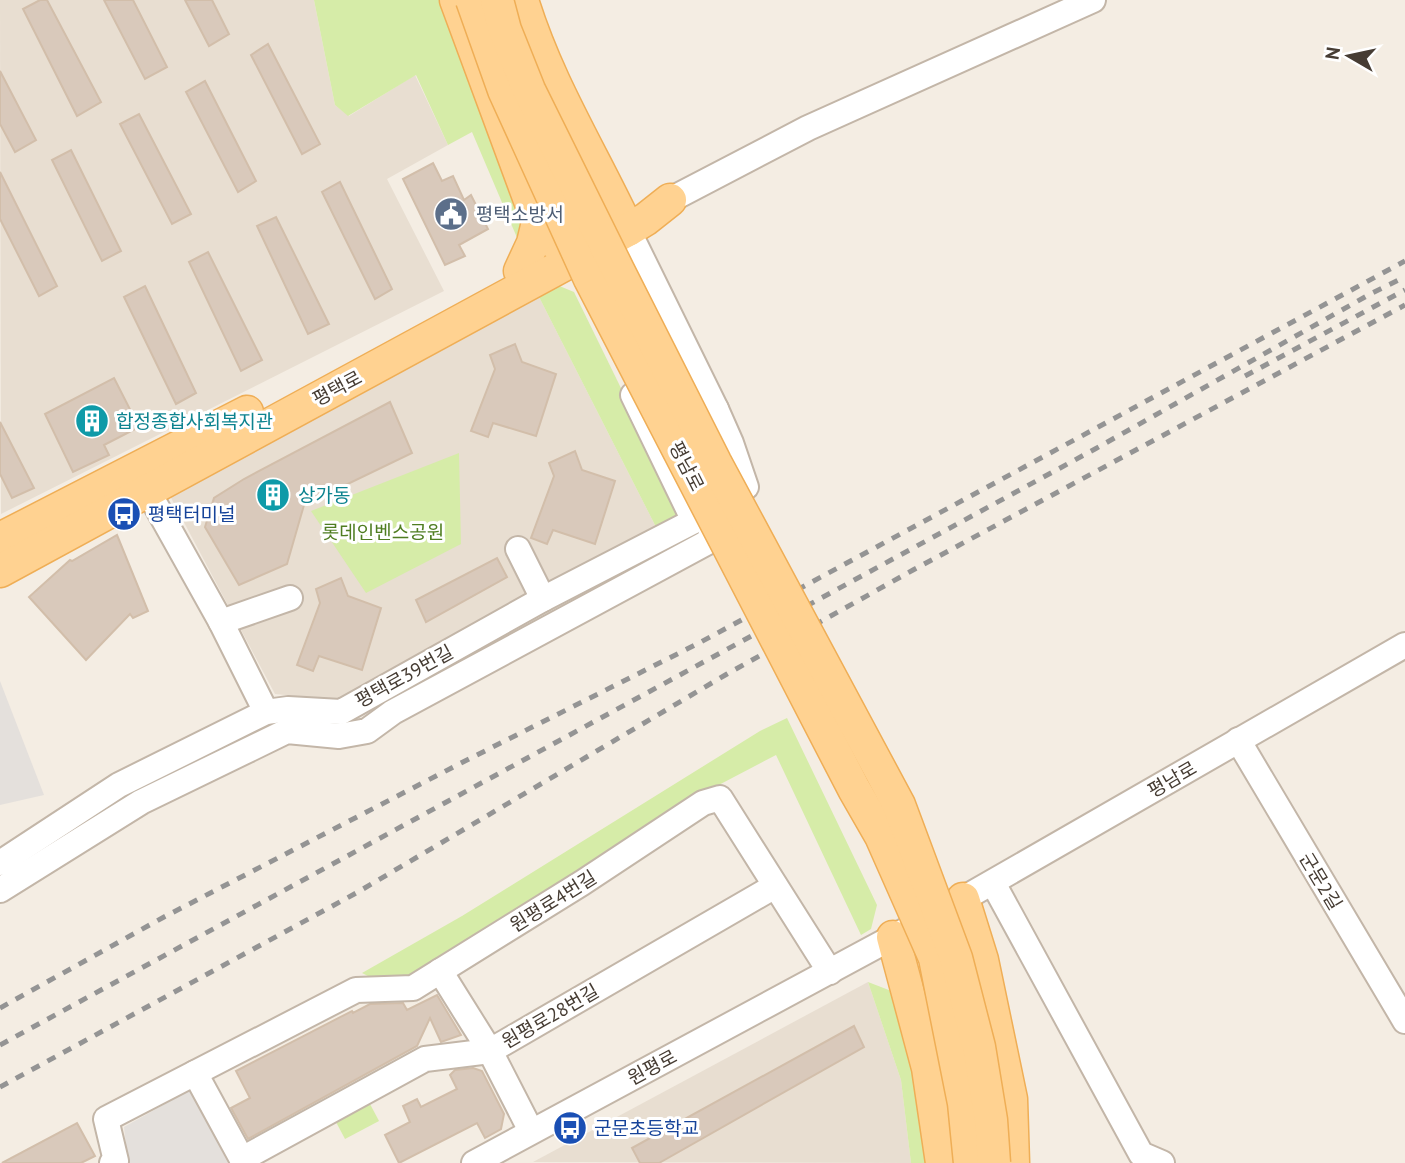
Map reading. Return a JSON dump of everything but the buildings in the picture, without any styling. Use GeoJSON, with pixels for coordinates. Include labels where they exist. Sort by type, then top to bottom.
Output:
{"type":"FeatureCollection","features":[{"type":"Feature","properties":{"kind":"main road"},"geometry":{"type":"LineString","coordinates":[[456,0],[538,222],[552,240],[614,233],[567,113],[540,54],[522,0]]}},
{"type":"Feature","properties":{"kind":"main road","name":"평남로"},"geometry":{"type":"LineString","coordinates":[[472,0],[504,90],[590,279],[854,789],[881,836],[935,958],[964,1103],[970,1163]]}},
{"type":"Feature","properties":{"kind":"main road","name":"평남로"},"geometry":{"type":"LineString","coordinates":[[497,0],[505,30],[529,90],[618,270],[715,462],[899,805],[956,958],[979,1047],[991,1119],[994,1163]]}},
{"type":"Feature","properties":{"kind":"main road"},"geometry":{"type":"LineString","coordinates":[[532,273],[533,243],[538,222]]}},
{"type":"Feature","properties":{"kind":"main road","name":"평택로"},"geometry":{"type":"LineString","coordinates":[[0,539],[80,512],[532,273],[614,233]]}},
{"type":"Feature","properties":{"kind":"main road","name":"평택로"},"geometry":{"type":"LineString","coordinates":[[0,571],[80,512]]}},
{"type":"Feature","properties":{"kind":"main road"},"geometry":{"type":"LineString","coordinates":[[963,900],[982,960],[1011,1099],[1013,1163]]}},
{"type":"Feature","properties":{"kind":"main road"},"geometry":{"type":"LineString","coordinates":[[893,937],[929,1068],[942,1163]]}},
{"type":"Feature","properties":{"kind":"main road"},"geometry":{"type":"LineString","coordinates":[[907,988],[923,953],[941,942],[964,941],[982,960]]}},
{"type":"Feature","properties":{"kind":"street"},"geometry":{"type":"LineString","coordinates":[[666,433],[712,400],[687,373],[627,252],[614,233],[808,128],[1093,0]]}},
{"type":"Feature","properties":{"kind":"street"},"geometry":{"type":"LineString","coordinates":[[0,890],[141,802],[287,731],[339,736],[367,731],[393,712],[708,542],[714,527],[700,516],[611,349],[593,309],[573,278],[532,273]]}},
{"type":"Feature","properties":{"kind":"street"},"geometry":{"type":"LineString","coordinates":[[611,349],[639,380],[666,433],[700,516]]}},
{"type":"Feature","properties":{"kind":"street","name":"평택로39번길"},"geometry":{"type":"LineString","coordinates":[[0,863],[118,785],[266,712],[288,709],[341,712],[543,599],[700,516],[746,487],[712,400]]}},
{"type":"Feature","properties":{"kind":"street"},"geometry":{"type":"LineString","coordinates":[[141,481],[221,622],[266,712]]}},
{"type":"Feature","properties":{"kind":"street"},"geometry":{"type":"LineString","coordinates":[[518,549],[543,599]]}},
{"type":"Feature","properties":{"kind":"street"},"geometry":{"type":"LineString","coordinates":[[221,622],[290,598]]}},
{"type":"Feature","properties":{"kind":"street","name":"평남로"},"geometry":{"type":"LineString","coordinates":[[830,972],[993,883],[1405,645]]}},
{"type":"Feature","properties":{"kind":"street","name":"군문2길"},"geometry":{"type":"LineString","coordinates":[[1238,740],[1405,1021]]}},
{"type":"Feature","properties":{"kind":"street","name":"원평로4번길"},"geometry":{"type":"LineString","coordinates":[[195,1073],[356,990],[413,988],[582,883],[703,803],[720,798],[830,972]]}},
{"type":"Feature","properties":{"kind":"street"},"geometry":{"type":"LineString","coordinates":[[993,883],[1141,1154],[1162,1163]]}},
{"type":"Feature","properties":{"kind":"street","name":"원평로28번길"},"geometry":{"type":"LineString","coordinates":[[195,1073],[243,1161],[425,1059],[490,1051],[775,886]]}},
{"type":"Feature","properties":{"kind":"street"},"geometry":{"type":"LineString","coordinates":[[440,971],[490,1051],[531,1131]]}},
{"type":"Feature","properties":{"kind":"street","name":"원평로"},"geometry":{"type":"LineString","coordinates":[[474,1163],[830,972]]}},
{"type":"Feature","properties":{"kind":"street"},"geometry":{"type":"LineString","coordinates":[[112,1163],[116,1161],[106,1119],[195,1073]]}},
{"type":"Feature","properties":{"kind":"shaded area"},"geometry":{"type":"Polygon","coordinates":[[[0,0],[314,0],[335,105],[349,116],[415,75],[448,145],[387,179],[444,291],[1,514],[0,0]]]}},
{"type":"Feature","properties":{"kind":"shaded area"},"geometry":{"type":"Polygon","coordinates":[[[538,295],[657,529],[338,700],[275,694],[169,494],[538,295]]]}},
{"type":"Feature","properties":{"kind":"shaded area"},"geometry":{"type":"Polygon","coordinates":[[[0,681],[44,795],[0,805],[0,681]]]}},
{"type":"Feature","properties":{"kind":"shaded area"},"geometry":{"type":"Polygon","coordinates":[[[868,982],[901,1080],[911,1163],[533,1162],[868,982]]]}},
{"type":"Feature","properties":{"kind":"shaded area"},"geometry":{"type":"Polygon","coordinates":[[[190,1090],[228,1163],[128,1163],[124,1127],[190,1090]]]}},
{"type":"Feature","properties":{"kind":"green space"},"geometry":{"type":"Polygon","coordinates":[[[314,0],[442,0],[478,108],[531,230],[521,247],[472,132],[448,145],[416,75],[348,116],[335,105],[314,0]]]}},
{"type":"Feature","properties":{"kind":"green space"},"geometry":{"type":"Polygon","coordinates":[[[557,285],[574,292],[683,515],[657,529],[538,295],[557,285]]]}},
{"type":"Feature","properties":{"kind":"green space","name":"롯데인벤스공원"},"geometry":{"type":"Polygon","coordinates":[[[459,453],[461,544],[366,593],[311,511],[459,453]]]}},
{"type":"Feature","properties":{"kind":"green space"},"geometry":{"type":"Polygon","coordinates":[[[787,718],[877,905],[871,929],[861,935],[776,755],[692,799],[399,981],[382,983],[362,973],[462,916],[760,731],[787,718]]]}},
{"type":"Feature","properties":{"kind":"green space"},"geometry":{"type":"Polygon","coordinates":[[[868,982],[894,992],[936,1163],[911,1163],[901,1080],[868,982]]]}},
{"type":"Feature","properties":{"kind":"green space"},"geometry":{"type":"Polygon","coordinates":[[[370,1104],[379,1121],[345,1139],[336,1122],[370,1104]]]}},
{"type":"Feature","properties":{"kind":"railway"},"geometry":{"type":"LineString","coordinates":[[0,1008],[164,917],[699,643],[1405,261]]}},
{"type":"Feature","properties":{"kind":"railway"},"geometry":{"type":"LineString","coordinates":[[0,1045],[1095,449],[1405,277]]}},
{"type":"Feature","properties":{"kind":"railway"},"geometry":{"type":"LineString","coordinates":[[1245,376],[1405,290]]}},
{"type":"Feature","properties":{"kind":"railway"},"geometry":{"type":"LineString","coordinates":[[0,1087],[358,892],[727,674],[913,570],[1405,305]]}},
{"type":"Feature","properties":{"kind":"place","name":"평택소방서"},"geometry":{"type":"Point","coordinates":[451,214]}},
{"type":"Feature","properties":{"kind":"place","name":"합정종합사회복지관"},"geometry":{"type":"Point","coordinates":[92,421]}},
{"type":"Feature","properties":{"kind":"place","name":"상가동"},"geometry":{"type":"Point","coordinates":[273,495]}},
{"type":"Feature","properties":{"kind":"place","name":"평택터미널"},"geometry":{"type":"Point","coordinates":[124,514]}},
{"type":"Feature","properties":{"kind":"place","name":"군문초등학교"},"geometry":{"type":"Point","coordinates":[570,1128]}}]}
